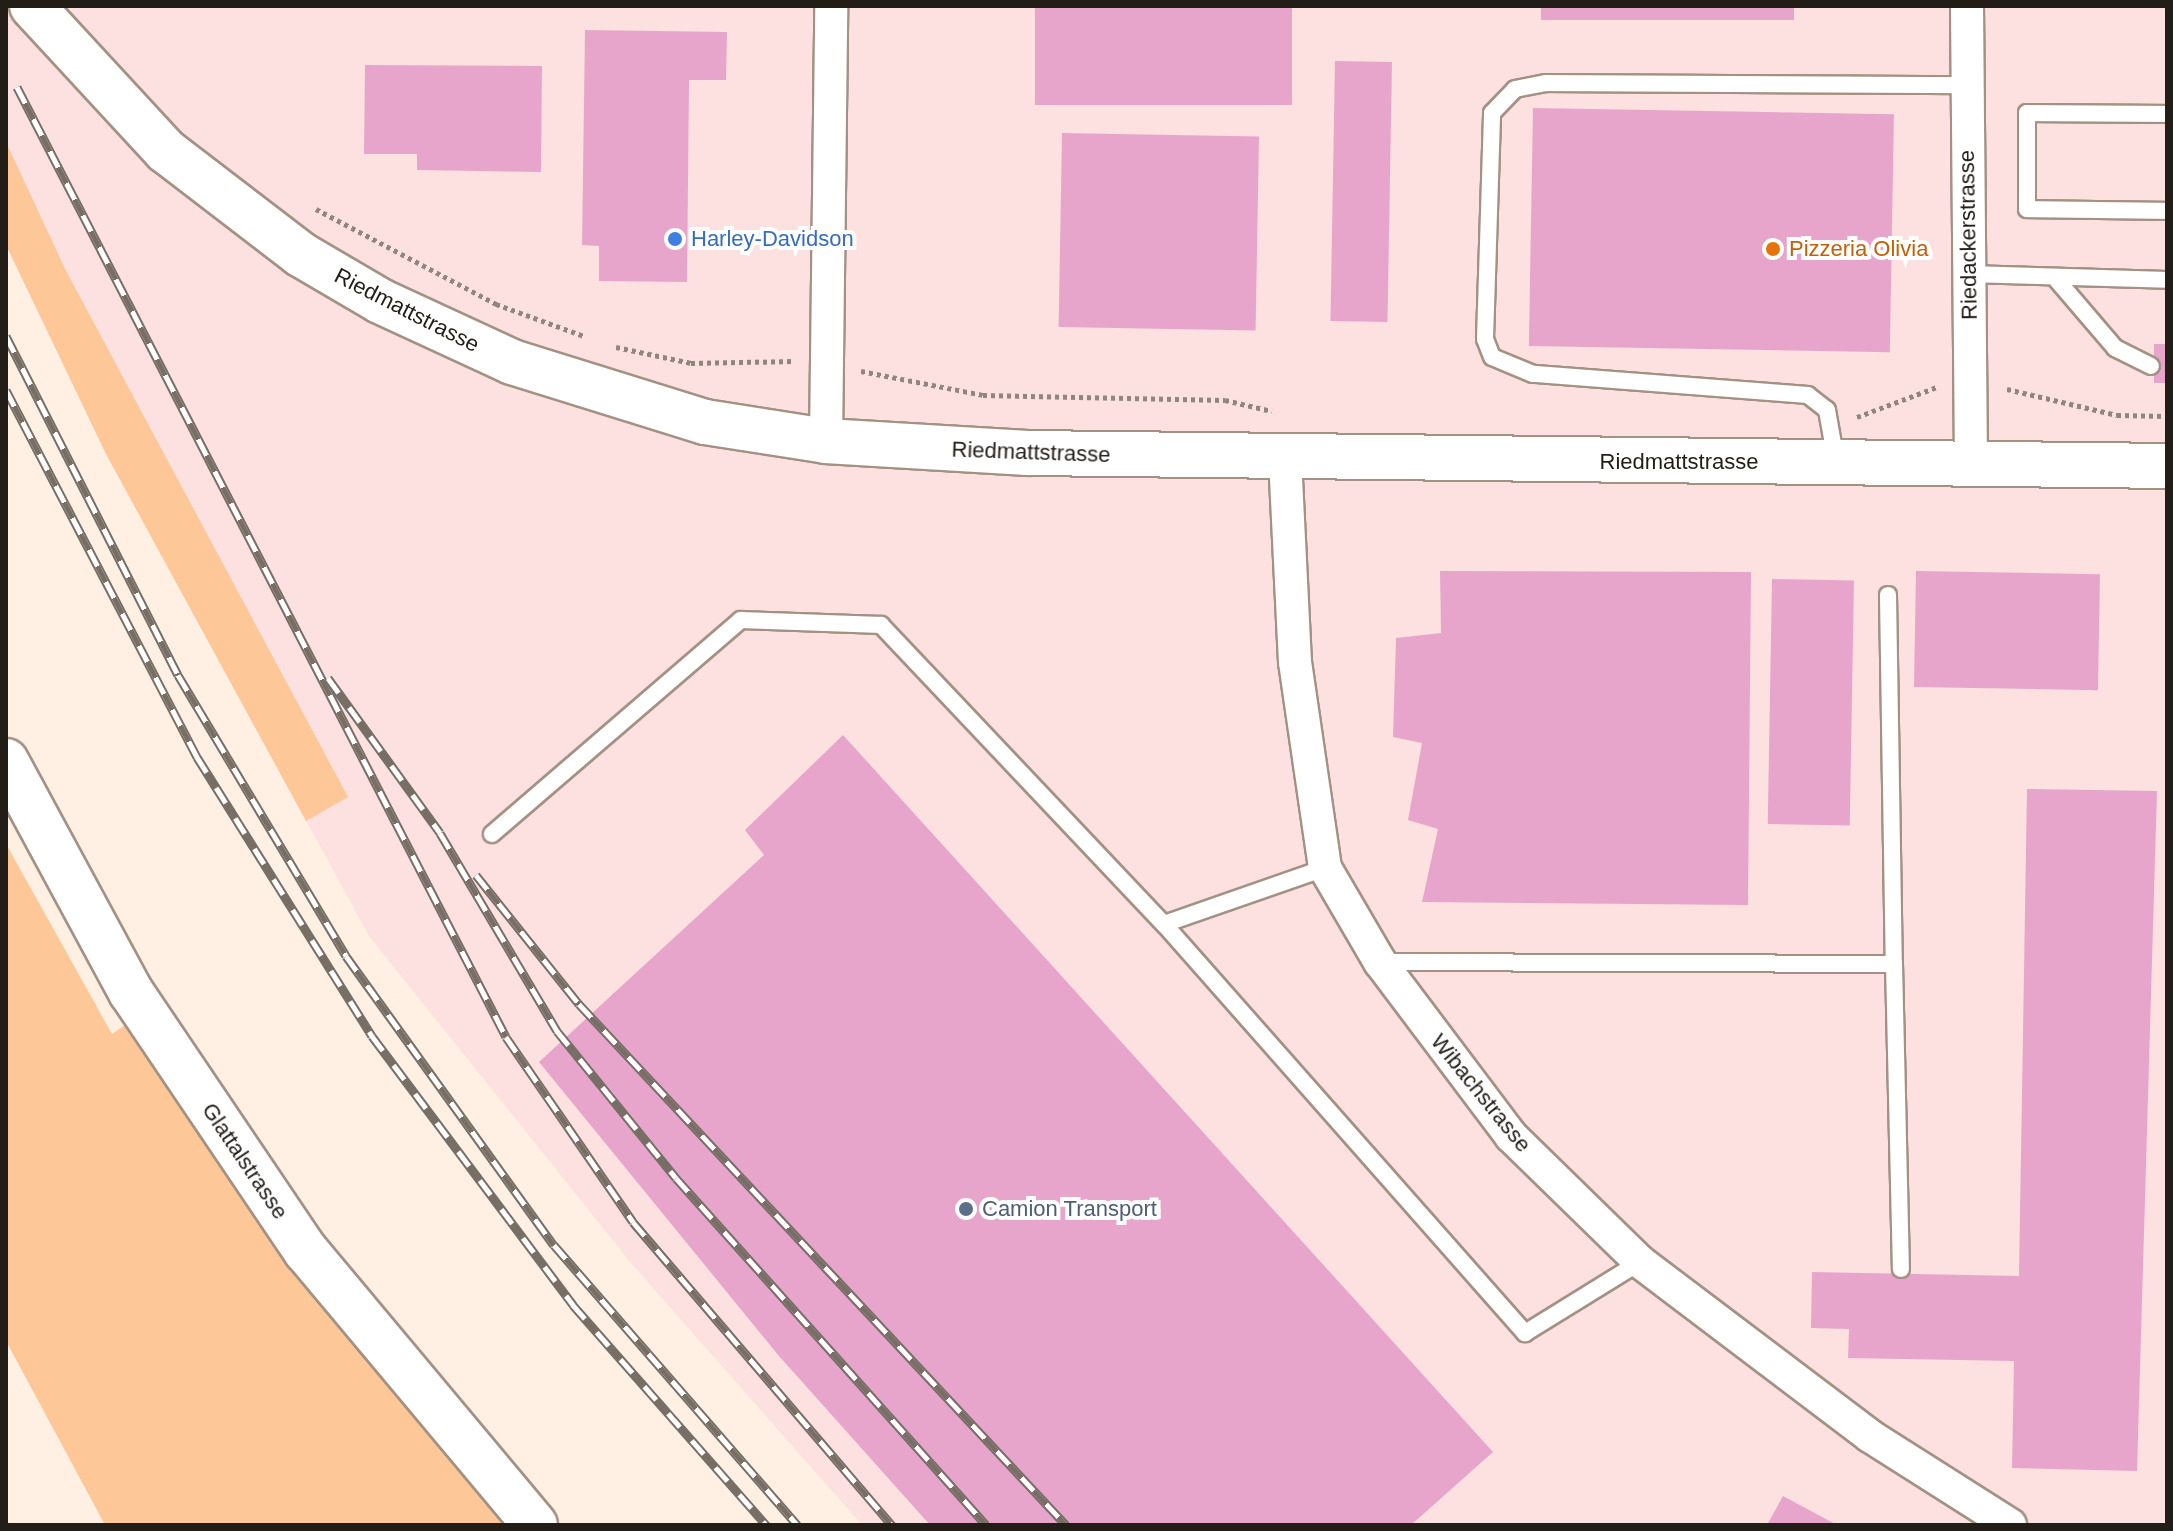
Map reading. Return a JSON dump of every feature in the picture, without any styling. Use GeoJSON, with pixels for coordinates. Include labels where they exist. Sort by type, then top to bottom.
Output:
{"type":"FeatureCollection","features":[{"type":"Feature","properties":{"kind":"main road","name":"Riedmattstrasse"},"geometry":{"type":"LineString","coordinates":[[32,6],[166,151],[287,245],[380,301],[512,362],[644,407],[826,441],[1285,458],[2167,466]]}},
{"type":"Feature","properties":{"kind":"main road","name":"Glattalstrasse"},"geometry":{"type":"LineString","coordinates":[[6,761],[131,992],[306,1251],[535,1525]]}},
{"type":"Feature","properties":{"kind":"street"},"geometry":{"type":"LineString","coordinates":[[826,441],[831,6]]}},
{"type":"Feature","properties":{"kind":"street","name":"Riedackerstrasse"},"geometry":{"type":"LineString","coordinates":[[1967,6],[1971,464]]}},
{"type":"Feature","properties":{"kind":"street","name":"Wibachstrasse"},"geometry":{"type":"LineString","coordinates":[[1285,458],[1295,662],[1325,868],[1380,962],[1511,1136],[1640,1262],[1870,1436],[2010,1525]]}},
{"type":"Feature","properties":{"kind":"lane"},"geometry":{"type":"LineString","coordinates":[[1836,462],[1831,419],[1819,402],[1795,391],[1629,386],[1500,364],[1485,339],[1492,113],[1515,89],[1546,83],[1966,85]]}},
{"type":"Feature","properties":{"kind":"lane"},"geometry":{"type":"LineString","coordinates":[[2167,114],[2027,113],[2027,209],[2167,211]]}},
{"type":"Feature","properties":{"kind":"lane"},"geometry":{"type":"LineString","coordinates":[[1969,274],[2057,280],[2167,280]]}},
{"type":"Feature","properties":{"kind":"lane"},"geometry":{"type":"LineString","coordinates":[[2057,280],[2115,348],[2151,366]]}},
{"type":"Feature","properties":{"kind":"lane"},"geometry":{"type":"LineString","coordinates":[[1888,595],[1901,1269]]}},
{"type":"Feature","properties":{"kind":"lane"},"geometry":{"type":"LineString","coordinates":[[492,834],[741,620],[881,625],[1164,924],[1525,1333],[1640,1262]]}},
{"type":"Feature","properties":{"kind":"lane"},"geometry":{"type":"LineString","coordinates":[[1164,924],[1325,868]]}},
{"type":"Feature","properties":{"kind":"lane"},"geometry":{"type":"LineString","coordinates":[[1380,962],[1894,964]]}},
{"type":"Feature","properties":{"kind":"path"},"geometry":{"type":"LineString","coordinates":[[304,202],[496,304],[596,341]]}},
{"type":"Feature","properties":{"kind":"path"},"geometry":{"type":"LineString","coordinates":[[610,345],[680,362],[829,365],[983,395],[1225,400],[1280,413]]}},
{"type":"Feature","properties":{"kind":"path"},"geometry":{"type":"LineString","coordinates":[[1831,419],[1865,415],[1927,388],[1969,387],[2029,391],[2117,415],[2167,416]]}},
{"type":"Feature","properties":{"kind":"shaded area"},"geometry":{"type":"Polygon","coordinates":[[[6,6],[2167,6],[2167,1525],[862,1525],[630,1262],[369,936],[106,454],[6,245],[6,6]]]}},
{"type":"Feature","properties":{"kind":"shaded area"},"geometry":{"type":"Polygon","coordinates":[[[6,142],[66,271],[348,797],[306,821],[106,454],[6,245],[6,142]]]}},
{"type":"Feature","properties":{"kind":"shaded area"},"geometry":{"type":"Polygon","coordinates":[[[6,844],[112,1034],[125,1025],[289,1266],[507,1525],[105,1525],[6,1341],[6,844]]]}},
{"type":"Feature","properties":{"kind":"building"},"geometry":{"type":"Polygon","coordinates":[[[1035,6],[1292,6],[1292,105],[1035,105],[1035,6]]]}},
{"type":"Feature","properties":{"kind":"building"},"geometry":{"type":"Polygon","coordinates":[[[1541,6],[1794,6],[1794,20],[1541,20],[1541,6]]]}},
{"type":"Feature","properties":{"kind":"building"},"geometry":{"type":"Polygon","coordinates":[[[585,30],[727,32],[726,80],[689,80],[687,282],[599,281],[599,246],[582,245],[585,30]]]}},
{"type":"Feature","properties":{"kind":"building"},"geometry":{"type":"Polygon","coordinates":[[[1335,61],[1392,62],[1387,322],[1330,321],[1335,61]]]}},
{"type":"Feature","properties":{"kind":"building"},"geometry":{"type":"Polygon","coordinates":[[[365,65],[542,66],[541,172],[417,170],[417,154],[364,154],[365,65]]]}},
{"type":"Feature","properties":{"kind":"building"},"geometry":{"type":"Polygon","coordinates":[[[1533,108],[1894,114],[1890,352],[1529,346],[1533,108]]]}},
{"type":"Feature","properties":{"kind":"building"},"geometry":{"type":"Polygon","coordinates":[[[1062,133],[1259,136],[1256,330],[1059,327],[1062,133]]]}},
{"type":"Feature","properties":{"kind":"building"},"geometry":{"type":"Polygon","coordinates":[[[2154,344],[2167,344],[2167,383],[2154,383],[2154,344]]]}},
{"type":"Feature","properties":{"kind":"building"},"geometry":{"type":"Polygon","coordinates":[[[1440,571],[1751,572],[1748,905],[1422,902],[1438,829],[1408,820],[1422,743],[1393,737],[1396,638],[1441,633],[1440,571]]]}},
{"type":"Feature","properties":{"kind":"building"},"geometry":{"type":"Polygon","coordinates":[[[1916,571],[2100,574],[2098,690],[1914,687],[1916,571]]]}},
{"type":"Feature","properties":{"kind":"building"},"geometry":{"type":"Polygon","coordinates":[[[1772,579],[1854,580],[1850,825],[1768,824],[1772,579]]]}},
{"type":"Feature","properties":{"kind":"building","name":"Camion Transport"},"geometry":{"type":"Polygon","coordinates":[[[843,735],[1493,1452],[1411,1525],[930,1525],[779,1356],[539,1062],[764,855],[745,830],[843,735]]]}},
{"type":"Feature","properties":{"kind":"building"},"geometry":{"type":"Polygon","coordinates":[[[2027,789],[2157,791],[2137,1471],[2012,1468],[2014,1361],[1848,1358],[1849,1329],[1811,1328],[1812,1272],[2019,1276],[2027,789]]]}},
{"type":"Feature","properties":{"kind":"building"},"geometry":{"type":"Polygon","coordinates":[[[1783,1496],[1837,1525],[1767,1525],[1783,1496]]]}},
{"type":"Feature","properties":{"kind":"railway"},"geometry":{"type":"LineString","coordinates":[[17,87],[506,1037],[633,1222],[892,1525]]}},
{"type":"Feature","properties":{"kind":"railway"},"geometry":{"type":"LineString","coordinates":[[6,336],[178,675],[346,956],[554,1245],[797,1525]]}},
{"type":"Feature","properties":{"kind":"railway"},"geometry":{"type":"LineString","coordinates":[[6,390],[197,757],[372,1036],[573,1305],[766,1525]]}},
{"type":"Feature","properties":{"kind":"railway"},"geometry":{"type":"LineString","coordinates":[[328,678],[440,833],[557,1031],[676,1178],[986,1525]]}},
{"type":"Feature","properties":{"kind":"railway"},"geometry":{"type":"LineString","coordinates":[[476,875],[579,1004],[1066,1525]]}},
{"type":"Feature","properties":{"kind":"place","name":"Harley-Davidson"},"geometry":{"type":"Point","coordinates":[675,239]}},
{"type":"Feature","properties":{"kind":"place","name":"Pizzeria Olivia"},"geometry":{"type":"Point","coordinates":[1773,249]}},
{"type":"Feature","properties":{"kind":"place","name":"Camion Transport"},"geometry":{"type":"Point","coordinates":[966,1209]}}]}
